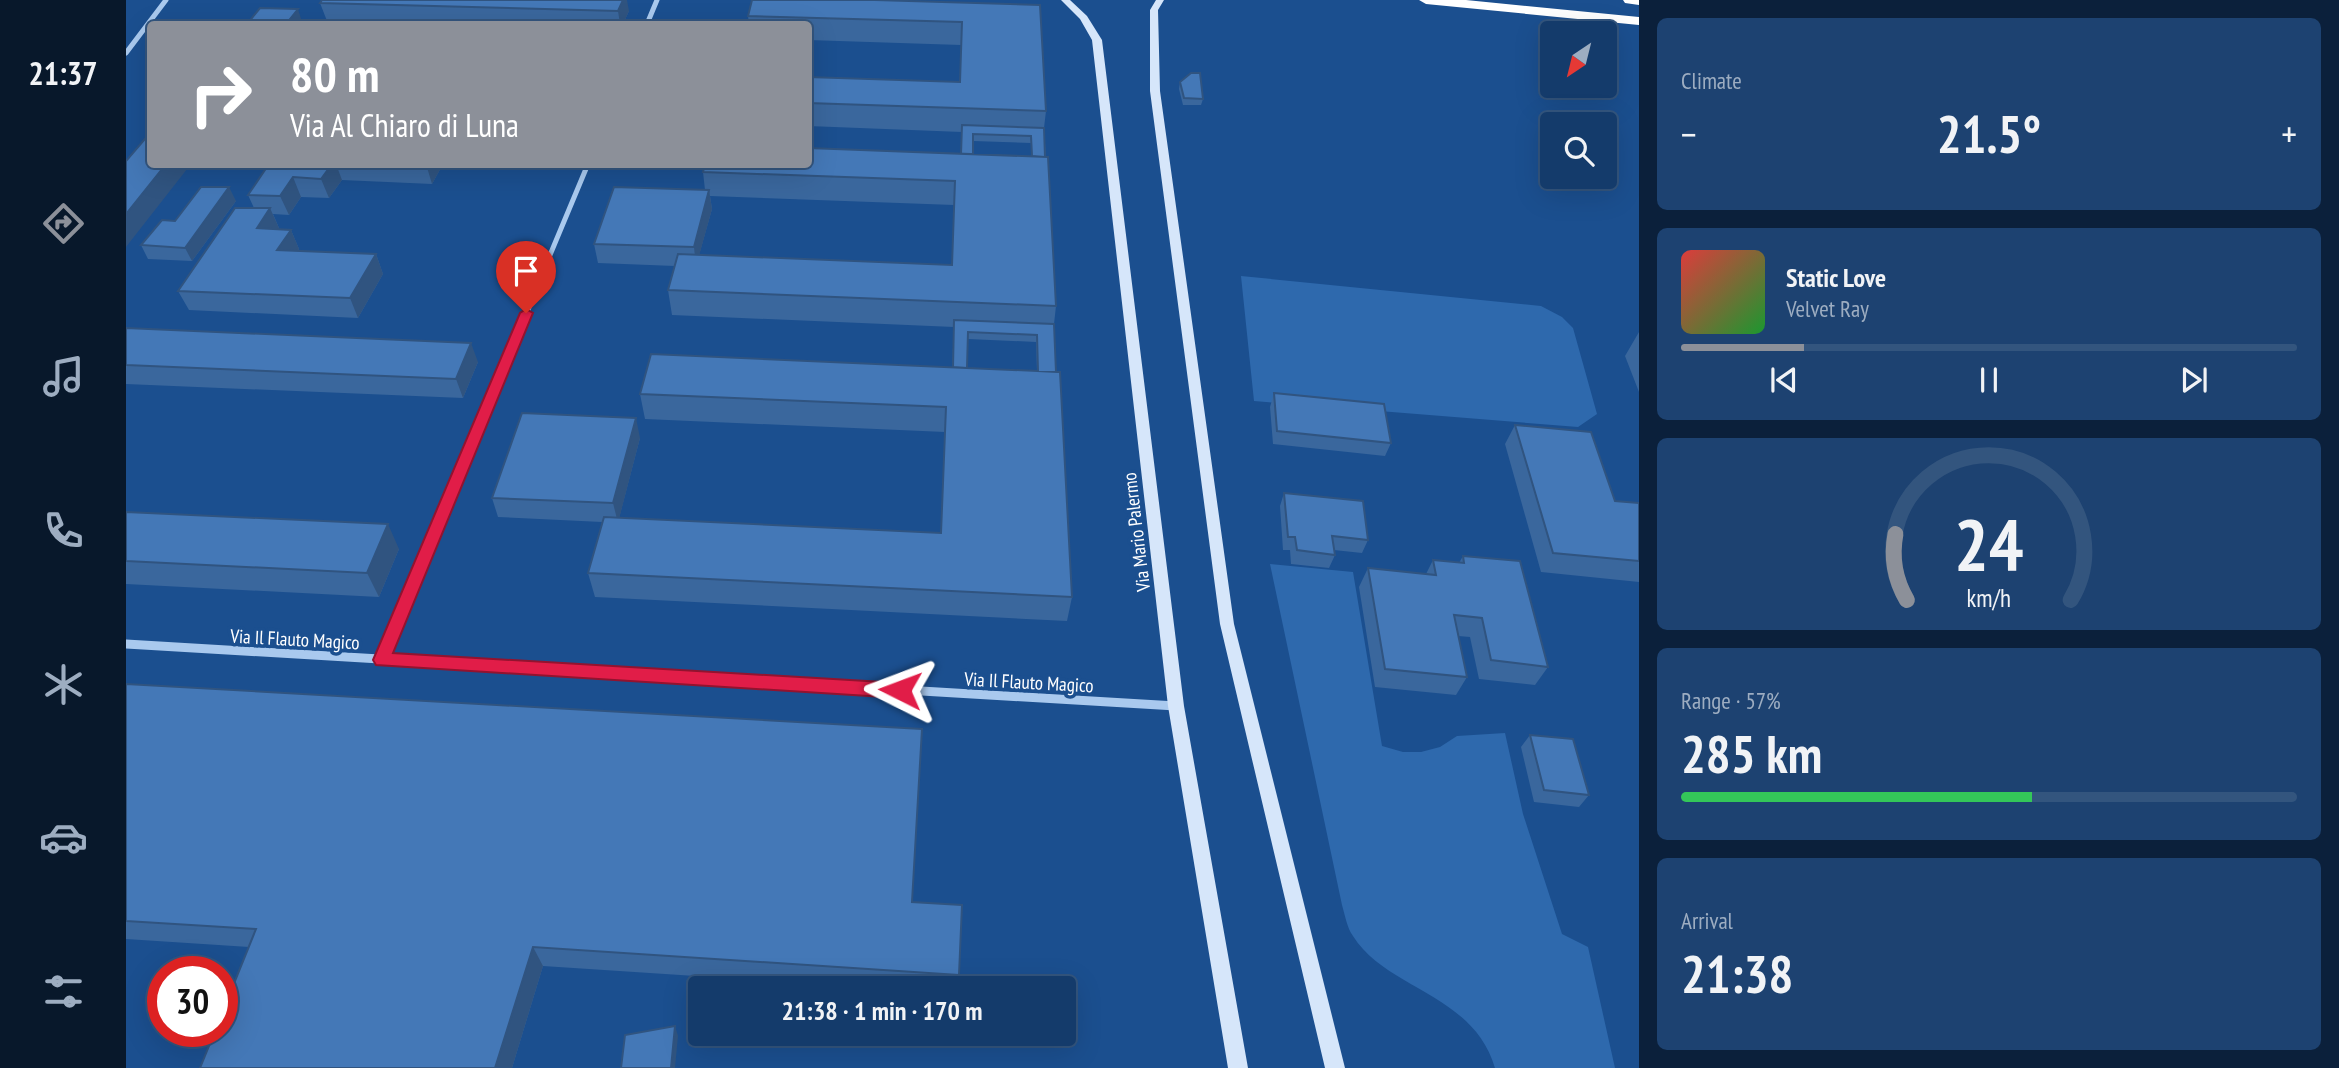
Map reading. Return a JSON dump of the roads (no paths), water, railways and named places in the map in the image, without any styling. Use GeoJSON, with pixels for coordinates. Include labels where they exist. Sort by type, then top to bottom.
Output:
{"type":"FeatureCollection","features":[{"type":"Feature","properties":{"kind":"highway"},"geometry":{"type":"LineString","coordinates":[[1426,0],[1639,20]]}},
{"type":"Feature","properties":{"kind":"highway"},"geometry":{"type":"LineString","coordinates":[[1630,0],[1639,1]]}},
{"type":"Feature","properties":{"kind":"street"},"geometry":{"type":"LineString","coordinates":[[150,21],[166,0]]}},
{"type":"Feature","properties":{"kind":"street"},"geometry":{"type":"LineString","coordinates":[[648,21],[657,0]]}},
{"type":"Feature","properties":{"kind":"street","name":"Via Mario Palermo"},"geometry":{"type":"LineString","coordinates":[[1065,0],[1084,18],[1097,40],[1176,706],[1238,1068]]}},
{"type":"Feature","properties":{"kind":"street"},"geometry":{"type":"LineString","coordinates":[[1160,0],[1154,10],[1155,91],[1227,624],[1335,1068]]}},
{"type":"Feature","properties":{"kind":"street"},"geometry":{"type":"LineString","coordinates":[[126,52],[147,25]]}},
{"type":"Feature","properties":{"kind":"street"},"geometry":{"type":"LineString","coordinates":[[382,660],[586,168]]}},
{"type":"Feature","properties":{"kind":"street","name":"Via Il Flauto Magico"},"geometry":{"type":"LineString","coordinates":[[126,644],[1176,706]]}}]}
